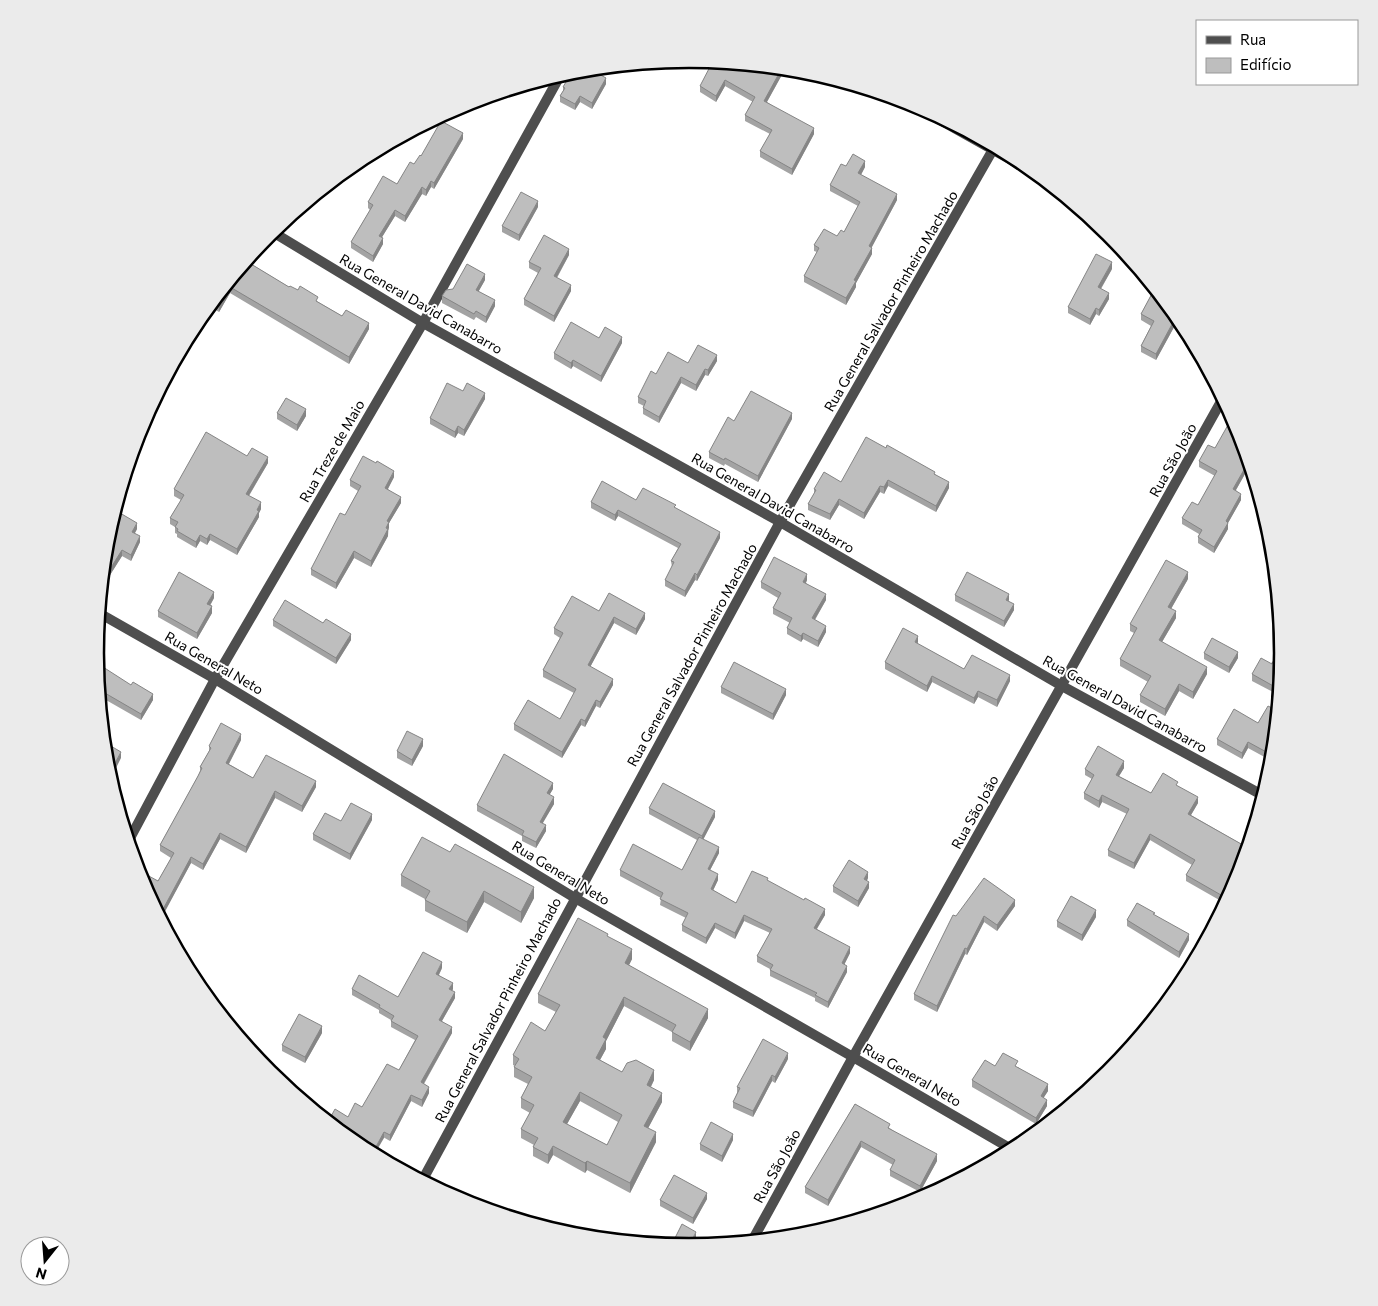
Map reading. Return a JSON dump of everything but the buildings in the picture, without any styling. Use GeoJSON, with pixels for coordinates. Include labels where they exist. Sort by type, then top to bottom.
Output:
{"type":"FeatureCollection","features":[{"type":"Feature","properties":{"kind":"street","name":"Rua Treze de Maio"},"geometry":{"type":"LineString","coordinates":[[133,834],[215,679],[423,323],[556,83]]}},
{"type":"Feature","properties":{"kind":"street","name":"Rua General Salvador Pinheiro Machado"},"geometry":{"type":"LineString","coordinates":[[425,1175],[574,898],[780,522],[991,152]]}},
{"type":"Feature","properties":{"kind":"street","name":"Rua General David Canabarro"},"geometry":{"type":"LineString","coordinates":[[279,236],[423,323],[780,522],[1062,686],[1258,793]]}},
{"type":"Feature","properties":{"kind":"street","name":"Rua São João"},"geometry":{"type":"LineString","coordinates":[[756,1234],[853,1057],[1219,406]]}},
{"type":"Feature","properties":{"kind":"street","name":"Rua General Neto"},"geometry":{"type":"LineString","coordinates":[[105,615],[215,679],[574,898],[1005,1145]]}}]}
